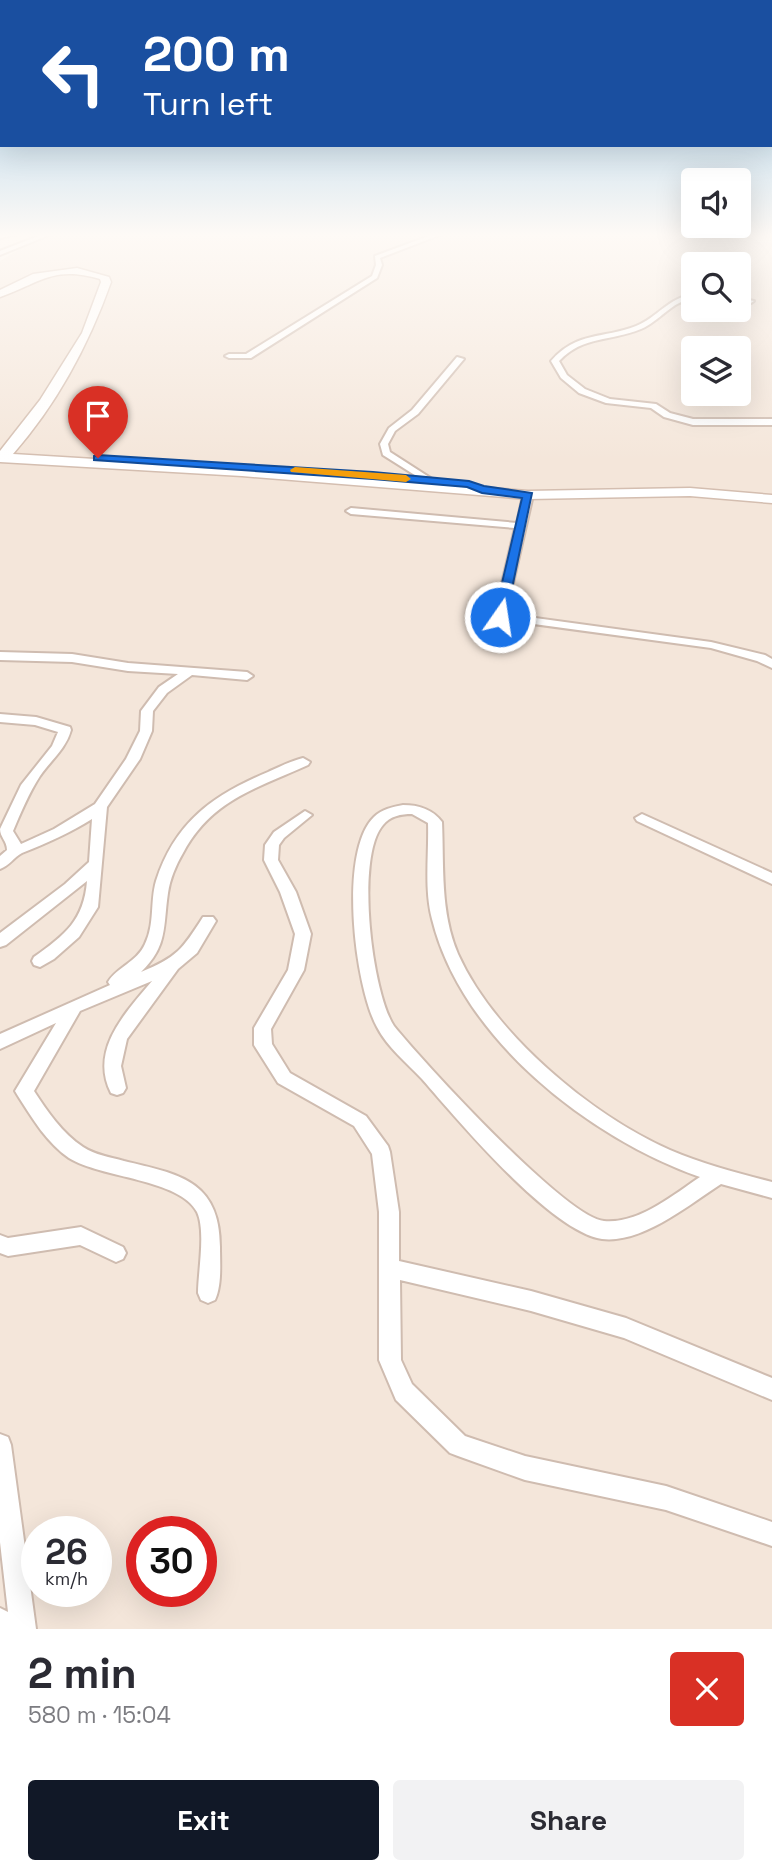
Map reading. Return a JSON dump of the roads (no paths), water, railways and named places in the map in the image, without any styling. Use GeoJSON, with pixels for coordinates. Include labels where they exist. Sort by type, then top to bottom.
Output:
{"type":"FeatureCollection","features":[{"type":"Feature","properties":{"kind":"street"},"geometry":{"type":"LineString","coordinates":[[46,377],[72,339],[85,309]]}},
{"type":"Feature","properties":{"kind":"street"},"geometry":{"type":"LineString","coordinates":[[2,452],[88,332],[96,309]]}},
{"type":"Feature","properties":{"kind":"street"},"geometry":{"type":"LineString","coordinates":[[229,356],[248,356],[323,309]]}},
{"type":"Feature","properties":{"kind":"street"},"geometry":{"type":"LineString","coordinates":[[662,309],[651,321],[634,329],[590,338],[565,348],[555,361],[564,376],[582,391],[609,401],[653,406],[667,415],[693,422],[772,422]]}},
{"type":"Feature","properties":{"kind":"street"},"geometry":{"type":"LineString","coordinates":[[429,481],[386,453],[384,444],[392,429],[415,412],[460,359]]}},
{"type":"Feature","properties":{"kind":"street"},"geometry":{"type":"LineString","coordinates":[[2,452],[33,398]]}},
{"type":"Feature","properties":{"kind":"street"},"geometry":{"type":"LineString","coordinates":[[2,452],[241,466],[469,484],[482,489],[528,495],[690,492],[772,499]]}},
{"type":"Feature","properties":{"kind":"street"},"geometry":{"type":"LineString","coordinates":[[2,452],[465,491],[482,489]]}},
{"type":"Feature","properties":{"kind":"street"},"geometry":{"type":"LineString","coordinates":[[620,494],[637,499],[772,505]]}},
{"type":"Feature","properties":{"kind":"street"},"geometry":{"type":"LineString","coordinates":[[528,495],[500,617],[711,645],[761,658],[772,664]]}},
{"type":"Feature","properties":{"kind":"street"},"geometry":{"type":"LineString","coordinates":[[351,511],[521,526]]}},
{"type":"Feature","properties":{"kind":"street"},"geometry":{"type":"LineString","coordinates":[[0,656],[72,658],[128,667],[247,676]]}},
{"type":"Feature","properties":{"kind":"street"},"geometry":{"type":"LineString","coordinates":[[0,864],[14,851],[68,829],[100,807],[133,759],[146,731],[147,711],[163,690],[189,671]]}},
{"type":"Feature","properties":{"kind":"street"},"geometry":{"type":"LineString","coordinates":[[0,718],[36,722],[65,730],[62,744],[37,771],[6,831],[14,843],[14,851]]}},
{"type":"Feature","properties":{"kind":"street"},"geometry":{"type":"LineString","coordinates":[[208,1293],[209,1223],[205,1207],[184,1186],[85,1157],[53,1133],[24,1091],[74,1007],[128,975],[149,953],[158,931],[161,891],[168,868],[196,822],[226,798],[303,762]]}},
{"type":"Feature","properties":{"kind":"street"},"geometry":{"type":"LineString","coordinates":[[40,961],[83,922],[93,899],[100,807]]}},
{"type":"Feature","properties":{"kind":"street"},"geometry":{"type":"LineString","coordinates":[[717,1177],[632,1228],[602,1230],[572,1217],[497,1149],[384,1025],[365,967],[360,891],[368,842],[373,827],[383,816],[401,810],[416,809],[428,813],[435,822],[439,919],[460,975],[514,1049],[599,1118],[659,1153],[717,1177],[772,1190]]}},
{"type":"Feature","properties":{"kind":"street"},"geometry":{"type":"LineString","coordinates":[[305,815],[279,835],[272,845],[271,860],[285,884],[303,934],[296,970],[281,1001],[262,1028],[262,1045],[284,1078],[360,1121],[381,1152],[389,1212],[390,1360],[404,1392],[458,1445],[525,1468],[666,1498],[772,1534]]}},
{"type":"Feature","properties":{"kind":"street"},"geometry":{"type":"LineString","coordinates":[[642,818],[772,879]]}},
{"type":"Feature","properties":{"kind":"street"},"geometry":{"type":"LineString","coordinates":[[0,941],[70,888],[96,863]]}},
{"type":"Feature","properties":{"kind":"street"},"geometry":{"type":"LineString","coordinates":[[117,1088],[112,1066],[116,1045],[128,1024],[173,965],[191,949],[208,921]]}},
{"type":"Feature","properties":{"kind":"street"},"geometry":{"type":"LineString","coordinates":[[0,1042],[173,965]]}},
{"type":"Feature","properties":{"kind":"street"},"geometry":{"type":"LineString","coordinates":[[0,1244],[8,1247],[81,1236],[116,1253]]}},
{"type":"Feature","properties":{"kind":"street"},"geometry":{"type":"LineString","coordinates":[[390,1268],[531,1301],[626,1328],[772,1389]]}},
{"type":"Feature","properties":{"kind":"street"},"geometry":{"type":"LineString","coordinates":[[0,1445],[23,1629]]}},
{"type":"Feature","properties":{"kind":"street"},"geometry":{"type":"LineString","coordinates":[[0,1621],[7,1629]]}}]}
